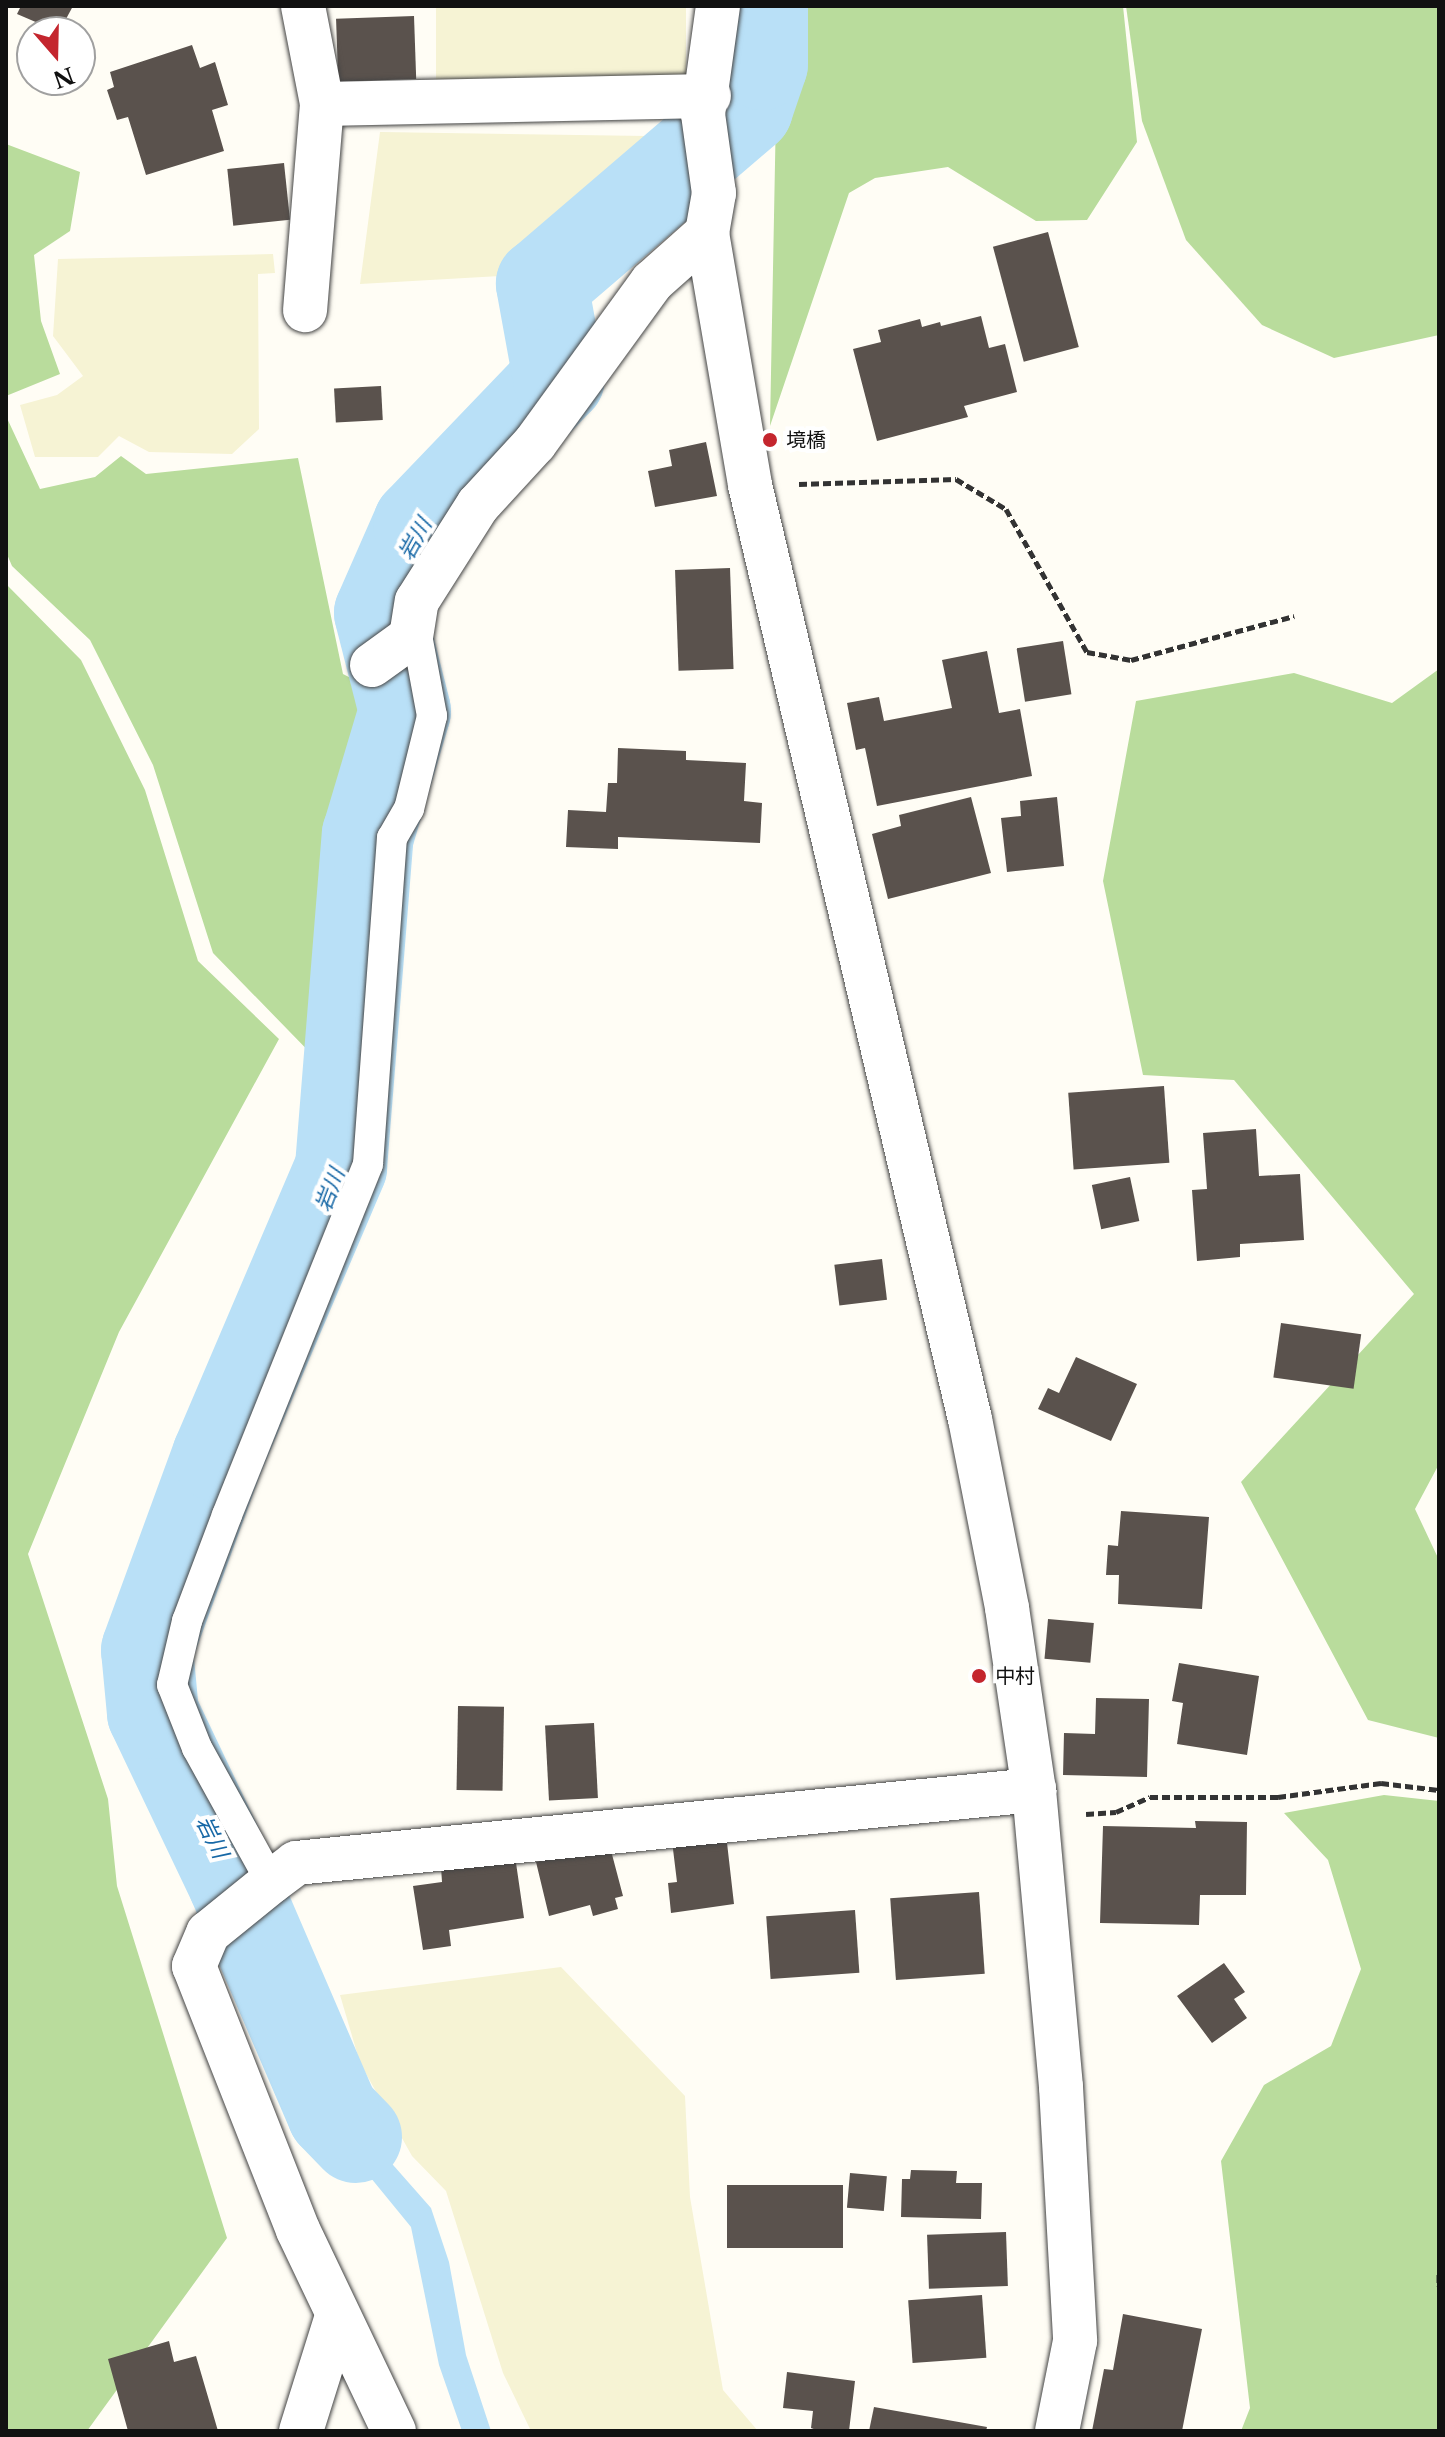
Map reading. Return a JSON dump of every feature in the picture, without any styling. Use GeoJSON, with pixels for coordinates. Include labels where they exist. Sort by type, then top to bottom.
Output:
{"type":"FeatureCollection","features":[{"type":"Feature","properties":{"kind":"street"},"geometry":{"type":"LineString","coordinates":[[303,6],[322,104],[305,310]]}},
{"type":"Feature","properties":{"kind":"street"},"geometry":{"type":"LineString","coordinates":[[718,6],[706,105],[711,213],[750,485],[970,1419],[1007,1608],[1036,1804],[1061,2087],[1075,2341],[1057,2431]]}},
{"type":"Feature","properties":{"kind":"street"},"geometry":{"type":"LineString","coordinates":[[322,104],[706,105]]}},
{"type":"Feature","properties":{"kind":"street"},"geometry":{"type":"LineString","coordinates":[[372,665],[414,634],[417,601],[478,505],[535,443],[652,282],[711,213]]}},
{"type":"Feature","properties":{"kind":"street"},"geometry":{"type":"LineString","coordinates":[[394,2431],[337,2316],[194,1966],[208,1933],[296,1863],[1036,1804]]}},
{"type":"Feature","properties":{"kind":"street"},"geometry":{"type":"LineString","coordinates":[[301,2431],[337,2316]]}},
{"type":"Feature","properties":{"kind":"lane"},"geometry":{"type":"LineString","coordinates":[[271,1882],[197,1748],[172,1685],[187,1621],[368,1164],[392,838],[409,809],[432,716],[414,634]]}},
{"type":"Feature","properties":{"kind":"path"},"geometry":{"type":"LineString","coordinates":[[750,485],[956,479],[1006,509],[1087,652],[1131,660],[1294,616]]}},
{"type":"Feature","properties":{"kind":"path"},"geometry":{"type":"LineString","coordinates":[[1036,1804],[1116,1812],[1150,1797],[1278,1797],[1381,1783],[1439,1790]]}},
{"type":"Feature","properties":{"kind":"path"},"geometry":{"type":"LineString","coordinates":[[1439,2274],[1439,2286]]}},
{"type":"Feature","properties":{"kind":"shaded area"},"geometry":{"type":"Polygon","coordinates":[[[436,6],[686,6],[686,85],[436,85],[436,6]]]}},
{"type":"Feature","properties":{"kind":"shaded area"},"geometry":{"type":"Polygon","coordinates":[[[380,132],[647,136],[578,227],[520,255],[500,276],[360,284],[380,132]]]}},
{"type":"Feature","properties":{"kind":"shaded area"},"geometry":{"type":"Polygon","coordinates":[[[273,254],[275,273],[258,274],[259,429],[232,454],[149,452],[119,436],[98,457],[35,457],[20,405],[57,395],[83,376],[53,336],[58,259],[273,254]]]}},
{"type":"Feature","properties":{"kind":"shaded area"},"geometry":{"type":"Polygon","coordinates":[[[561,1967],[685,2096],[690,2197],[723,2390],[758,2431],[531,2431],[503,2373],[446,2191],[412,2156],[360,2063],[340,1995],[561,1967]]]}},
{"type":"Feature","properties":{"kind":"green space"},"geometry":{"type":"Polygon","coordinates":[[[778,6],[1123,6],[1137,142],[1087,220],[1036,221],[948,167],[875,178],[849,193],[770,426],[778,6]]]}},
{"type":"Feature","properties":{"kind":"green space"},"geometry":{"type":"Polygon","coordinates":[[[1126,6],[1439,6],[1439,335],[1334,358],[1262,325],[1186,240],[1142,121],[1126,6]]]}},
{"type":"Feature","properties":{"kind":"green space"},"geometry":{"type":"Polygon","coordinates":[[[6,144],[80,172],[70,231],[34,255],[41,321],[60,374],[6,396],[6,144]]]}},
{"type":"Feature","properties":{"kind":"green space"},"geometry":{"type":"Polygon","coordinates":[[[6,416],[40,489],[95,477],[121,456],[146,474],[298,458],[343,674],[376,691],[382,727],[341,846],[326,1069],[213,953],[153,765],[90,640],[12,566],[6,552],[6,416]]]}},
{"type":"Feature","properties":{"kind":"green space"},"geometry":{"type":"Polygon","coordinates":[[[6,584],[81,660],[145,790],[198,961],[279,1039],[119,1332],[28,1554],[108,1799],[117,1886],[227,2238],[87,2431],[6,2431],[6,584]]]}},
{"type":"Feature","properties":{"kind":"green space"},"geometry":{"type":"Polygon","coordinates":[[[1439,669],[1439,1464],[1415,1509],[1439,1560],[1439,1738],[1368,1720],[1241,1482],[1414,1294],[1234,1080],[1143,1075],[1103,881],[1136,701],[1294,673],[1392,703],[1439,669]]]}},
{"type":"Feature","properties":{"kind":"green space"},"geometry":{"type":"Polygon","coordinates":[[[1384,1795],[1439,1801],[1439,2431],[1241,2431],[1250,2408],[1221,2161],[1264,2085],[1331,2046],[1361,1969],[1328,1860],[1284,1813],[1384,1795]]]}},
{"type":"Feature","properties":{"kind":"water"},"geometry":{"type":"Polygon","coordinates":[[[302,2021],[342,2107],[431,2208],[449,2262],[466,2355],[491,2431],[462,2431],[439,2365],[411,2227],[321,2117],[290,2031],[302,2021]]]}},
{"type":"Feature","properties":{"kind":"building"},"geometry":{"type":"Polygon","coordinates":[[[21,6],[73,6],[68,16],[17,14],[21,6]]]}},
{"type":"Feature","properties":{"kind":"building"},"geometry":{"type":"Polygon","coordinates":[[[414,16],[416,79],[338,82],[336,19],[414,16]]]}},
{"type":"Feature","properties":{"kind":"building"},"geometry":{"type":"Polygon","coordinates":[[[192,45],[200,68],[215,62],[228,105],[212,110],[224,151],[146,175],[128,117],[117,120],[107,90],[114,87],[110,72],[192,45]]]}},
{"type":"Feature","properties":{"kind":"building"},"geometry":{"type":"Polygon","coordinates":[[[284,163],[290,220],[233,226],[227,169],[284,163]]]}},
{"type":"Feature","properties":{"kind":"building"},"geometry":{"type":"Polygon","coordinates":[[[1048,232],[1079,347],[1024,362],[993,247],[1048,232]]]}},
{"type":"Feature","properties":{"kind":"building"},"geometry":{"type":"Polygon","coordinates":[[[981,316],[989,348],[1005,344],[1017,392],[964,406],[968,417],[877,441],[853,349],[881,342],[878,330],[920,319],[922,327],[940,322],[941,326],[981,316]]]}},
{"type":"Feature","properties":{"kind":"building"},"geometry":{"type":"Polygon","coordinates":[[[381,386],[383,420],[336,422],[334,388],[381,386]]]}},
{"type":"Feature","properties":{"kind":"building"},"geometry":{"type":"Polygon","coordinates":[[[706,442],[717,496],[655,507],[648,471],[672,466],[669,450],[706,442]]]}},
{"type":"Feature","properties":{"kind":"building"},"geometry":{"type":"Polygon","coordinates":[[[730,568],[734,669],[679,671],[675,570],[730,568]]]}},
{"type":"Feature","properties":{"kind":"building"},"geometry":{"type":"Polygon","coordinates":[[[1063,641],[1071,694],[1025,702],[1017,648],[1063,641]]]}},
{"type":"Feature","properties":{"kind":"building"},"geometry":{"type":"Polygon","coordinates":[[[987,651],[999,713],[1020,709],[1032,776],[877,806],[865,748],[856,750],[847,703],[879,697],[884,721],[952,708],[942,660],[987,651]]]}},
{"type":"Feature","properties":{"kind":"building"},"geometry":{"type":"Polygon","coordinates":[[[618,748],[686,751],[686,760],[746,763],[744,801],[762,803],[760,843],[618,837],[618,849],[566,847],[568,810],[606,812],[608,783],[617,783],[618,748]]]}},
{"type":"Feature","properties":{"kind":"building"},"geometry":{"type":"Polygon","coordinates":[[[971,797],[991,873],[888,899],[872,834],[901,826],[899,815],[971,797]]]}},
{"type":"Feature","properties":{"kind":"building"},"geometry":{"type":"Polygon","coordinates":[[[1057,797],[1064,866],[1007,872],[1001,818],[1021,816],[1020,801],[1057,797]]]}},
{"type":"Feature","properties":{"kind":"building"},"geometry":{"type":"Polygon","coordinates":[[[1164,1086],[1169,1163],[1074,1170],[1068,1093],[1164,1086]]]}},
{"type":"Feature","properties":{"kind":"building"},"geometry":{"type":"Polygon","coordinates":[[[1256,1129],[1259,1176],[1300,1174],[1304,1240],[1240,1244],[1240,1257],[1197,1261],[1192,1190],[1207,1189],[1203,1133],[1256,1129]]]}},
{"type":"Feature","properties":{"kind":"building"},"geometry":{"type":"Polygon","coordinates":[[[1130,1177],[1139,1221],[1101,1229],[1092,1185],[1130,1177]]]}},
{"type":"Feature","properties":{"kind":"building"},"geometry":{"type":"Polygon","coordinates":[[[882,1259],[887,1300],[839,1306],[834,1265],[882,1259]]]}},
{"type":"Feature","properties":{"kind":"building"},"geometry":{"type":"Polygon","coordinates":[[[1281,1323],[1361,1334],[1354,1389],[1273,1377],[1281,1323]]]}},
{"type":"Feature","properties":{"kind":"building"},"geometry":{"type":"Polygon","coordinates":[[[1076,1357],[1137,1384],[1111,1441],[1038,1409],[1048,1388],[1059,1393],[1076,1357]]]}},
{"type":"Feature","properties":{"kind":"building"},"geometry":{"type":"Polygon","coordinates":[[[1121,1511],[1209,1517],[1202,1609],[1118,1604],[1119,1575],[1106,1575],[1108,1545],[1118,1546],[1121,1511]]]}},
{"type":"Feature","properties":{"kind":"building"},"geometry":{"type":"Polygon","coordinates":[[[1048,1619],[1094,1623],[1090,1663],[1045,1659],[1048,1619]]]}},
{"type":"Feature","properties":{"kind":"building"},"geometry":{"type":"Polygon","coordinates":[[[1179,1663],[1259,1676],[1247,1755],[1177,1744],[1183,1703],[1172,1701],[1179,1663]]]}},
{"type":"Feature","properties":{"kind":"building"},"geometry":{"type":"Polygon","coordinates":[[[1096,1698],[1149,1699],[1147,1777],[1063,1775],[1064,1733],[1095,1734],[1096,1698]]]}},
{"type":"Feature","properties":{"kind":"building"},"geometry":{"type":"Polygon","coordinates":[[[458,1706],[504,1707],[503,1791],[457,1790],[458,1706]]]}},
{"type":"Feature","properties":{"kind":"building"},"geometry":{"type":"Polygon","coordinates":[[[594,1723],[598,1798],[549,1800],[545,1726],[594,1723]]]}},
{"type":"Feature","properties":{"kind":"building"},"geometry":{"type":"Polygon","coordinates":[[[1195,1821],[1247,1822],[1246,1895],[1200,1895],[1199,1925],[1100,1923],[1103,1826],[1196,1828],[1195,1821]]]}},
{"type":"Feature","properties":{"kind":"building"},"geometry":{"type":"Polygon","coordinates":[[[726,1834],[734,1904],[671,1913],[668,1883],[677,1882],[672,1841],[726,1834]]]}},
{"type":"Feature","properties":{"kind":"building"},"geometry":{"type":"Polygon","coordinates":[[[609,1843],[623,1896],[615,1898],[618,1909],[593,1916],[590,1905],[549,1916],[536,1862],[609,1843]]]}},
{"type":"Feature","properties":{"kind":"building"},"geometry":{"type":"Polygon","coordinates":[[[515,1856],[524,1918],[449,1930],[451,1946],[423,1950],[413,1886],[442,1882],[441,1867],[515,1856]]]}},
{"type":"Feature","properties":{"kind":"building"},"geometry":{"type":"Polygon","coordinates":[[[979,1892],[985,1974],[896,1980],[890,1898],[979,1892]]]}},
{"type":"Feature","properties":{"kind":"building"},"geometry":{"type":"Polygon","coordinates":[[[855,1910],[859,1973],[771,1979],[766,1916],[855,1910]]]}},
{"type":"Feature","properties":{"kind":"building"},"geometry":{"type":"Polygon","coordinates":[[[1224,1963],[1245,1992],[1234,1999],[1247,2018],[1212,2043],[1177,1996],[1224,1963]]]}},
{"type":"Feature","properties":{"kind":"building"},"geometry":{"type":"Polygon","coordinates":[[[911,2170],[957,2171],[956,2183],[982,2183],[981,2219],[901,2217],[902,2179],[910,2179],[911,2170]]]}},
{"type":"Feature","properties":{"kind":"building"},"geometry":{"type":"Polygon","coordinates":[[[850,2173],[887,2176],[884,2211],[847,2208],[850,2173]]]}},
{"type":"Feature","properties":{"kind":"building"},"geometry":{"type":"Polygon","coordinates":[[[727,2185],[843,2185],[843,2248],[727,2248],[727,2185]]]}},
{"type":"Feature","properties":{"kind":"building"},"geometry":{"type":"Polygon","coordinates":[[[1006,2232],[1008,2286],[929,2289],[927,2235],[1006,2232]]]}},
{"type":"Feature","properties":{"kind":"building"},"geometry":{"type":"Polygon","coordinates":[[[982,2295],[986,2358],[913,2363],[908,2300],[982,2295]]]}},
{"type":"Feature","properties":{"kind":"building"},"geometry":{"type":"Polygon","coordinates":[[[1123,2314],[1202,2329],[1182,2431],[1092,2431],[1104,2369],[1113,2370],[1123,2314]]]}},
{"type":"Feature","properties":{"kind":"building"},"geometry":{"type":"Polygon","coordinates":[[[169,2341],[174,2362],[196,2356],[218,2431],[128,2431],[108,2359],[169,2341]]]}},
{"type":"Feature","properties":{"kind":"building"},"geometry":{"type":"Polygon","coordinates":[[[787,2372],[855,2381],[849,2431],[819,2431],[811,2428],[813,2411],[783,2408],[787,2372]]]}},
{"type":"Feature","properties":{"kind":"building"},"geometry":{"type":"Polygon","coordinates":[[[874,2407],[987,2427],[986,2431],[869,2431],[874,2407]]]}},
{"type":"Feature","properties":{"kind":"waterway","name":"岩川"},"geometry":{"type":"LineString","coordinates":[[356,2137],[333,2113],[234,1883],[153,1713],[147,1650],[218,1456],[341,1167],[368,835],[405,711],[380,613],[419,524],[559,378],[542,284],[747,108],[762,64],[762,6]]}},
{"type":"Feature","properties":{"kind":"place","name":"境橋"},"geometry":{"type":"Point","coordinates":[770,440]}},
{"type":"Feature","properties":{"kind":"place","name":"中村"},"geometry":{"type":"Point","coordinates":[979,1676]}}]}
